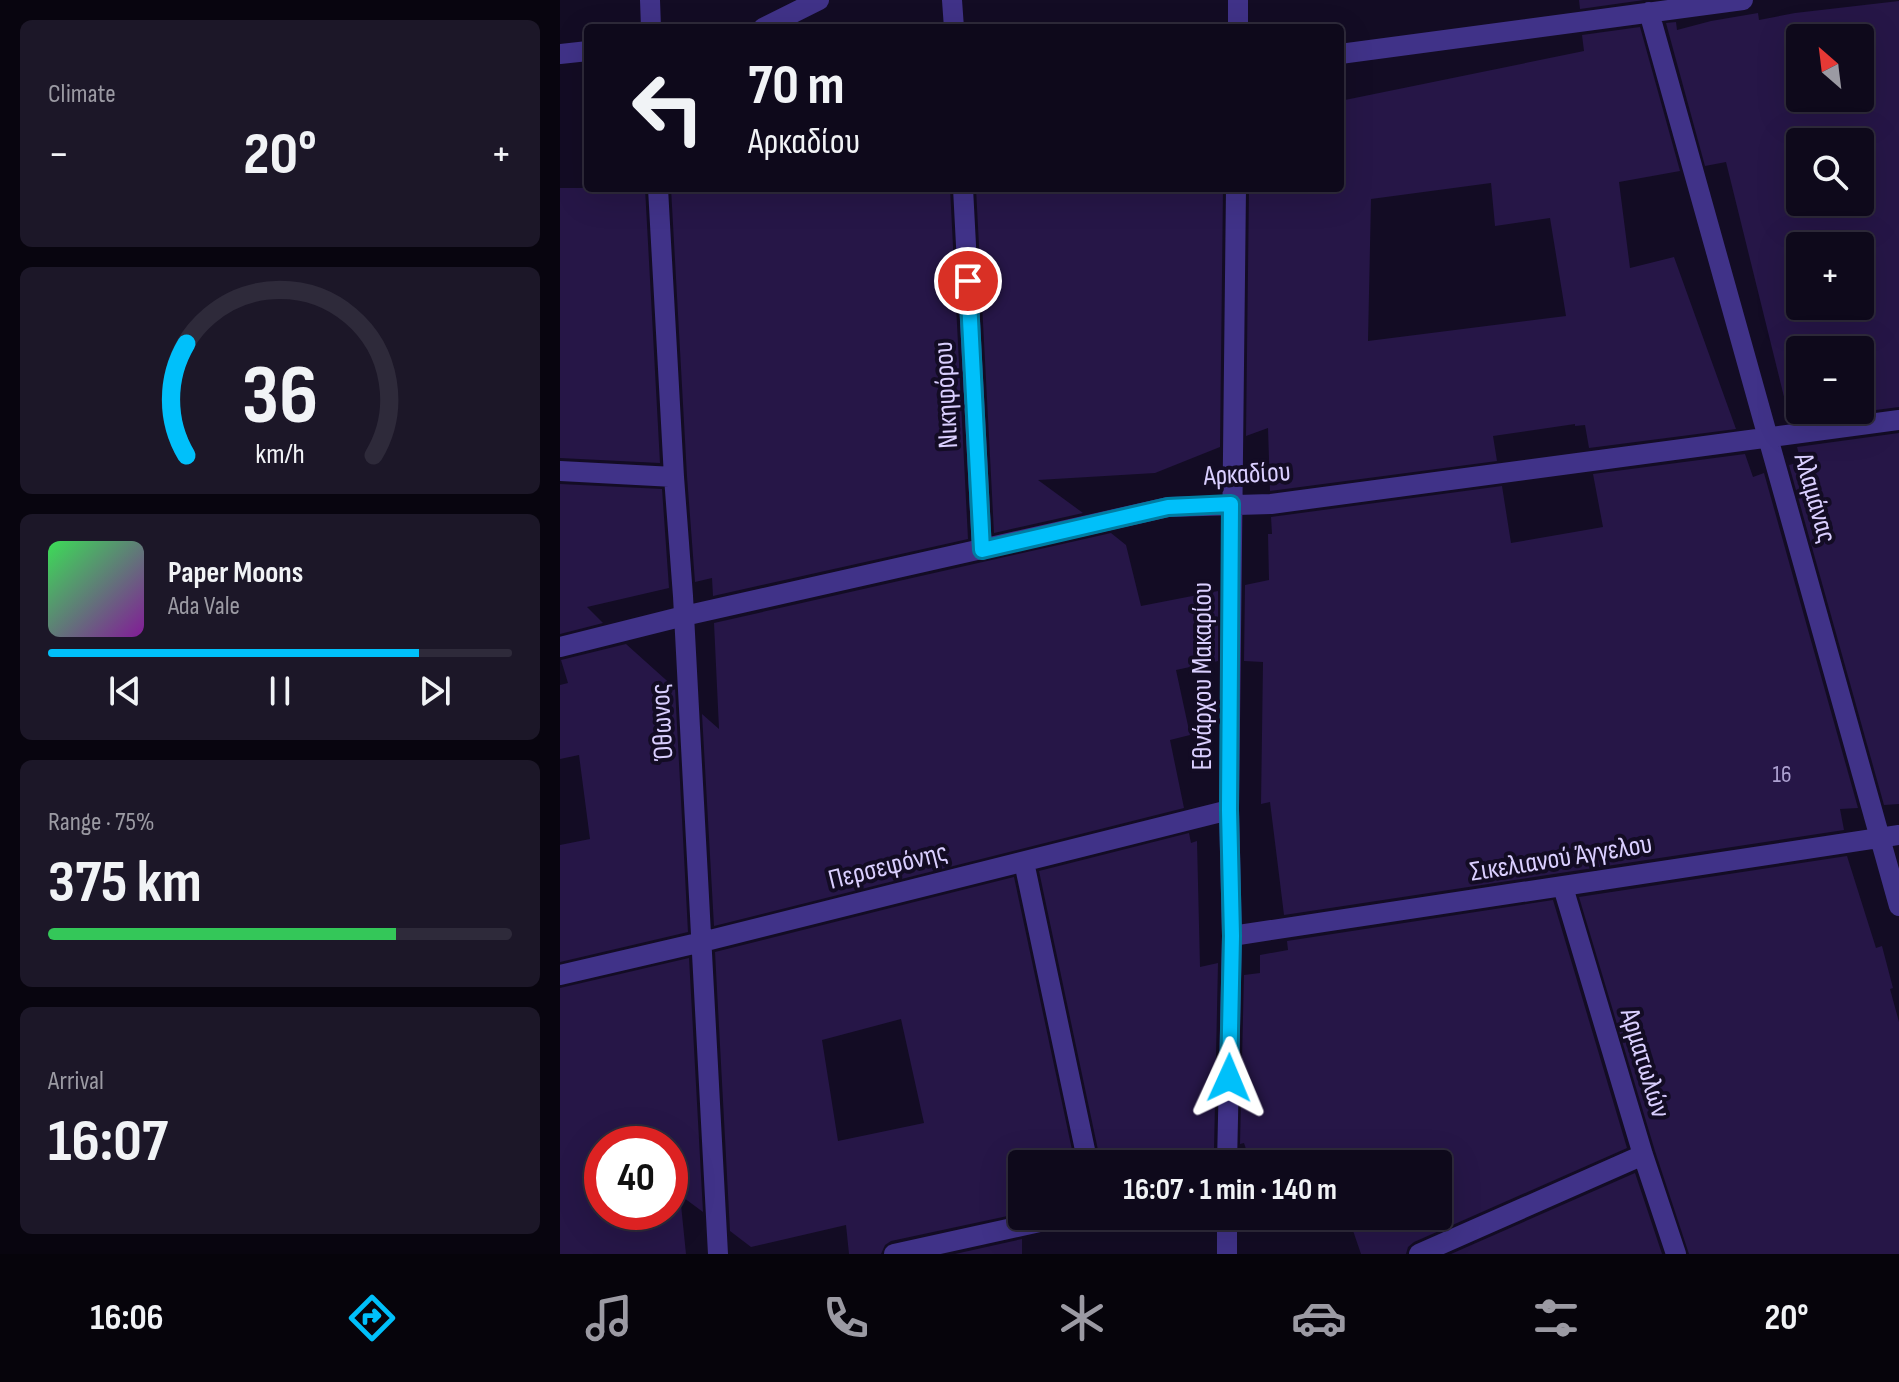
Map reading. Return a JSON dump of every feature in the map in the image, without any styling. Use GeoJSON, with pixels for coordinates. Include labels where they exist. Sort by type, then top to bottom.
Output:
{"type":"FeatureCollection","features":[{"type":"Feature","properties":{"kind":"street"},"geometry":{"type":"LineString","coordinates":[[650,0],[651,24]]}},
{"type":"Feature","properties":{"kind":"street"},"geometry":{"type":"LineString","coordinates":[[771,24],[819,0]]}},
{"type":"Feature","properties":{"kind":"street"},"geometry":{"type":"LineString","coordinates":[[952,0],[954,24]]}},
{"type":"Feature","properties":{"kind":"street"},"geometry":{"type":"LineString","coordinates":[[1238,0],[1238,24]]}},
{"type":"Feature","properties":{"kind":"street"},"geometry":{"type":"LineString","coordinates":[[1344,53],[1743,0]]}},
{"type":"Feature","properties":{"kind":"street","name":"Αλαμάνας"},"geometry":{"type":"LineString","coordinates":[[1649,12],[1769,437],[1890,836],[1899,906]]}},
{"type":"Feature","properties":{"kind":"street"},"geometry":{"type":"LineString","coordinates":[[560,54],[584,51]]}},
{"type":"Feature","properties":{"kind":"street","name":"Όθωνος"},"geometry":{"type":"LineString","coordinates":[[658,192],[718,1254]]}},
{"type":"Feature","properties":{"kind":"street","name":"Νικηφόρου"},"geometry":{"type":"LineString","coordinates":[[963,192],[982,550]]}},
{"type":"Feature","properties":{"kind":"street","name":"Εθνάρχου Μακαρίου"},"geometry":{"type":"LineString","coordinates":[[1227,1150],[1232,936],[1229,810],[1236,192]]}},
{"type":"Feature","properties":{"kind":"street","name":"Αρκαδίου"},"geometry":{"type":"LineString","coordinates":[[560,647],[1168,507],[1271,504],[1899,420]]}},
{"type":"Feature","properties":{"kind":"street"},"geometry":{"type":"LineString","coordinates":[[560,471],[674,477]]}},
{"type":"Feature","properties":{"kind":"street","name":"Περσεφόνης"},"geometry":{"type":"LineString","coordinates":[[560,975],[1229,810]]}},
{"type":"Feature","properties":{"kind":"street","name":"Σικελιανού Άγγελου"},"geometry":{"type":"LineString","coordinates":[[1232,936],[1890,836]]}},
{"type":"Feature","properties":{"kind":"street"},"geometry":{"type":"LineString","coordinates":[[1024,862],[1085,1150]]}},
{"type":"Feature","properties":{"kind":"street","name":"Αρματωλών"},"geometry":{"type":"LineString","coordinates":[[1563,887],[1643,1155],[1676,1254]]}},
{"type":"Feature","properties":{"kind":"street"},"geometry":{"type":"LineString","coordinates":[[1419,1254],[1643,1155]]}},
{"type":"Feature","properties":{"kind":"street"},"geometry":{"type":"LineString","coordinates":[[894,1254],[1008,1229]]}},
{"type":"Feature","properties":{"kind":"street"},"geometry":{"type":"LineString","coordinates":[[1227,1230],[1227,1254]]}},
{"type":"Feature","properties":{"kind":"building"},"geometry":{"type":"Polygon","coordinates":[[[1579,0],[1644,0],[1580,9],[1579,0]]]}},
{"type":"Feature","properties":{"kind":"building"},"geometry":{"type":"Polygon","coordinates":[[[1899,1],[1899,407],[1874,410],[1874,336],[1786,336],[1786,405],[1726,162],[1705,166],[1666,23],[1676,22],[1677,30],[1758,13],[1759,20],[1899,1]]]}},
{"type":"Feature","properties":{"kind":"building"},"geometry":{"type":"Polygon","coordinates":[[[1640,27],[1680,171],[1619,182],[1630,268],[1674,257],[1736,429],[1589,448],[1585,425],[1575,424],[1493,436],[1497,461],[1270,491],[1268,428],[1246,436],[1249,192],[1344,192],[1344,100],[1584,51],[1582,35],[1640,27]],[[1491,183],[1371,199],[1368,341],[1566,316],[1550,218],[1495,226],[1491,183]]]}},
{"type":"Feature","properties":{"kind":"building"},"geometry":{"type":"Polygon","coordinates":[[[560,188],[584,188],[584,192],[645,192],[660,463],[560,458],[560,188]]]}},
{"type":"Feature","properties":{"kind":"building"},"geometry":{"type":"Polygon","coordinates":[[[671,192],[950,192],[968,539],[713,596],[712,578],[695,582],[671,192]]]}},
{"type":"Feature","properties":{"kind":"building"},"geometry":{"type":"Polygon","coordinates":[[[976,192],[1223,192],[1220,447],[1155,473],[1038,480],[1083,513],[994,533],[976,192]]]}},
{"type":"Feature","properties":{"kind":"building"},"geometry":{"type":"Polygon","coordinates":[[[1899,433],[1899,804],[1884,805],[1789,465],[1801,462],[1797,447],[1899,433]]]}},
{"type":"Feature","properties":{"kind":"building"},"geometry":{"type":"Polygon","coordinates":[[[1745,454],[1753,477],[1764,473],[1858,808],[1840,809],[1844,830],[1284,915],[1270,802],[1261,804],[1263,662],[1244,661],[1245,585],[1269,580],[1268,534],[1272,534],[1271,517],[1502,486],[1511,543],[1603,527],[1593,474],[1745,454]]]}},
{"type":"Feature","properties":{"kind":"building"},"geometry":{"type":"Polygon","coordinates":[[[560,484],[662,489],[669,588],[587,607],[603,623],[560,634],[560,484]]]}},
{"type":"Feature","properties":{"kind":"building"},"geometry":{"type":"Polygon","coordinates":[[[1111,533],[1126,545],[1141,606],[1218,591],[1218,661],[1176,670],[1190,735],[1170,740],[1184,808],[714,926],[702,714],[719,729],[714,623],[1111,533]]]}},
{"type":"Feature","properties":{"kind":"building"},"geometry":{"type":"Polygon","coordinates":[[[626,644],[675,688],[688,932],[560,962],[560,845],[590,839],[579,755],[560,759],[560,685],[568,683],[561,660],[626,644]]]}},
{"type":"Feature","properties":{"kind":"building"},"geometry":{"type":"Polygon","coordinates":[[[1189,833],[1191,843],[1197,841],[1200,967],[1218,963],[1214,1149],[1098,1150],[1039,871],[1189,833]]]}},
{"type":"Feature","properties":{"kind":"building"},"geometry":{"type":"Polygon","coordinates":[[[1847,856],[1876,948],[1882,946],[1899,1022],[1899,1254],[1689,1254],[1579,897],[1847,856]]]}},
{"type":"Feature","properties":{"kind":"building"},"geometry":{"type":"Polygon","coordinates":[[[1014,877],[1072,1150],[1008,1150],[1008,1216],[891,1241],[881,1254],[849,1254],[846,1225],[751,1247],[730,1231],[715,952],[1014,877]],[[901,1019],[822,1040],[838,1141],[924,1123],[901,1019]]]}},
{"type":"Feature","properties":{"kind":"building"},"geometry":{"type":"Polygon","coordinates":[[[1553,900],[1627,1148],[1452,1225],[1452,1150],[1246,1150],[1244,1143],[1240,1144],[1244,975],[1260,973],[1260,955],[1288,950],[1287,941],[1553,900]]]}},
{"type":"Feature","properties":{"kind":"building"},"geometry":{"type":"Polygon","coordinates":[[[689,958],[703,1212],[688,1201],[688,1126],[584,1126],[584,1230],[684,1230],[686,1254],[560,1254],[560,988],[689,958]]]}},
{"type":"Feature","properties":{"kind":"building"},"geometry":{"type":"Polygon","coordinates":[[[1635,1173],[1662,1254],[1451,1254],[1635,1173]]]}},
{"type":"Feature","properties":{"kind":"building"},"geometry":{"type":"Polygon","coordinates":[[[1353,1230],[1441,1230],[1414,1242],[1406,1254],[1361,1254],[1353,1230]]]}},
{"type":"Feature","properties":{"kind":"building"},"geometry":{"type":"Polygon","coordinates":[[[1022,1239],[1022,1254],[955,1254],[1022,1239]]]}},
{"type":"Feature","properties":{"kind":"route"},"geometry":{"type":"LineString","coordinates":[[968,281],[982,550],[1168,507],[1231,504],[1229,810],[1232,936],[1229,1078]]}}]}
